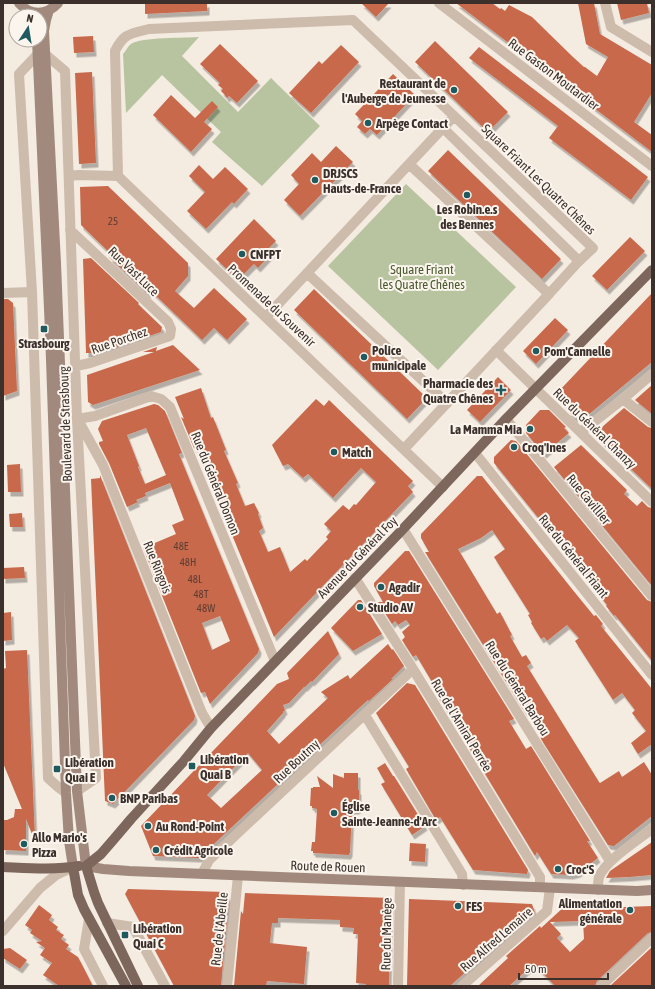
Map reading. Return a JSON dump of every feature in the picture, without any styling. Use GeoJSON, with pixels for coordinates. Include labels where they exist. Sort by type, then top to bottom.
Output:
{"type":"FeatureCollection","features":[{"type":"Feature","properties":{"kind":"main road"},"geometry":{"type":"LineString","coordinates":[[49,10],[58,3]]}},
{"type":"Feature","properties":{"kind":"main road","name":"Boulevard de Strasbourg"},"geometry":{"type":"LineString","coordinates":[[49,10],[41,54],[66,793],[69,841],[73,867]]}},
{"type":"Feature","properties":{"kind":"main road","name":"Boulevard de Strasbourg"},"geometry":{"type":"LineString","coordinates":[[39,48],[41,54],[56,263],[76,791],[86,866]]}},
{"type":"Feature","properties":{"kind":"main road","name":"Avenue du Général Foy"},"geometry":{"type":"LineString","coordinates":[[86,866],[101,854],[211,728],[403,529],[506,419],[652,270]]}},
{"type":"Feature","properties":{"kind":"main road"},"geometry":{"type":"LineString","coordinates":[[86,866],[94,892],[107,923],[138,986]]}},
{"type":"Feature","properties":{"kind":"main road","name":"Route de Rouen"},"geometry":{"type":"LineString","coordinates":[[3,867],[36,868],[86,866],[129,871],[238,876],[598,890],[652,890]]}},
{"type":"Feature","properties":{"kind":"main road"},"geometry":{"type":"LineString","coordinates":[[73,867],[78,895],[84,909],[126,986]]}},
{"type":"Feature","properties":{"kind":"street","name":"Rue Gaston Moutardier"},"geometry":{"type":"LineString","coordinates":[[439,3],[652,166]]}},
{"type":"Feature","properties":{"kind":"street"},"geometry":{"type":"LineString","coordinates":[[605,3],[611,27],[652,52]]}},
{"type":"Feature","properties":{"kind":"street","name":"Square Friant Les Quatre Chênes"},"geometry":{"type":"LineString","coordinates":[[118,176],[115,51],[120,41],[129,34],[148,29],[353,20],[593,248],[579,260],[404,449]]}},
{"type":"Feature","properties":{"kind":"street"},"geometry":{"type":"LineString","coordinates":[[41,54],[19,74],[32,292],[48,778],[66,793]]}},
{"type":"Feature","properties":{"kind":"street","name":"Boulevard de Strasbourg"},"geometry":{"type":"LineString","coordinates":[[41,54],[65,72],[77,419],[96,778],[76,791]]}},
{"type":"Feature","properties":{"kind":"street"},"geometry":{"type":"LineString","coordinates":[[266,317],[454,116]]}},
{"type":"Feature","properties":{"kind":"street"},"geometry":{"type":"LineString","coordinates":[[443,128],[579,260]]}},
{"type":"Feature","properties":{"kind":"street"},"geometry":{"type":"LineString","coordinates":[[409,164],[549,294]]}},
{"type":"Feature","properties":{"kind":"street"},"geometry":{"type":"LineString","coordinates":[[69,176],[79,174],[118,176]]}},
{"type":"Feature","properties":{"kind":"street","name":"Promenade du Souvenir"},"geometry":{"type":"LineString","coordinates":[[118,176],[443,487]]}},
{"type":"Feature","properties":{"kind":"street","name":"Rue Vast Luce"},"geometry":{"type":"LineString","coordinates":[[70,230],[168,322],[172,329],[170,336]]}},
{"type":"Feature","properties":{"kind":"street"},"geometry":{"type":"LineString","coordinates":[[307,273],[447,403]]}},
{"type":"Feature","properties":{"kind":"street"},"geometry":{"type":"LineString","coordinates":[[3,293],[32,292]]}},
{"type":"Feature","properties":{"kind":"street","name":"Rue Porchez"},"geometry":{"type":"LineString","coordinates":[[76,366],[90,363],[170,336]]}},
{"type":"Feature","properties":{"kind":"street"},"geometry":{"type":"LineString","coordinates":[[496,350],[536,389]]}},
{"type":"Feature","properties":{"kind":"street"},"geometry":{"type":"LineString","coordinates":[[581,432],[652,374]]}},
{"type":"Feature","properties":{"kind":"street","name":"Rue du Général Chanzy"},"geometry":{"type":"LineString","coordinates":[[536,389],[652,502]]}},
{"type":"Feature","properties":{"kind":"street","name":"Rue du Général Domon"},"geometry":{"type":"LineString","coordinates":[[77,419],[95,416],[151,396],[161,399],[170,407],[275,661]]}},
{"type":"Feature","properties":{"kind":"street"},"geometry":{"type":"LineString","coordinates":[[623,399],[652,422]]}},
{"type":"Feature","properties":{"kind":"street","name":"Rue Ringois"},"geometry":{"type":"LineString","coordinates":[[77,419],[104,469],[202,712],[211,728]]}},
{"type":"Feature","properties":{"kind":"street","name":"Rue Cavillier"},"geometry":{"type":"LineString","coordinates":[[506,419],[652,596]]}},
{"type":"Feature","properties":{"kind":"street","name":"Rue du Général Friant"},"geometry":{"type":"LineString","coordinates":[[475,453],[652,674]]}},
{"type":"Feature","properties":{"kind":"street","name":"Rue du Général Barbou"},"geometry":{"type":"LineString","coordinates":[[403,529],[610,861]]}},
{"type":"Feature","properties":{"kind":"street","name":"Rue de l'Amiral Perrée"},"geometry":{"type":"LineString","coordinates":[[355,578],[413,669],[540,877],[545,888]]}},
{"type":"Feature","properties":{"kind":"street","name":"Rue Boutmy"},"geometry":{"type":"LineString","coordinates":[[202,874],[209,860],[413,669]]}},
{"type":"Feature","properties":{"kind":"street"},"geometry":{"type":"LineString","coordinates":[[365,714],[462,874],[463,884]]}},
{"type":"Feature","properties":{"kind":"street"},"geometry":{"type":"LineString","coordinates":[[598,890],[599,878],[610,861],[652,829]]}},
{"type":"Feature","properties":{"kind":"street"},"geometry":{"type":"LineString","coordinates":[[3,931],[40,888],[56,875],[73,867]]}},
{"type":"Feature","properties":{"kind":"street","name":"Rue de l'Abeille"},"geometry":{"type":"LineString","coordinates":[[227,986],[238,876]]}},
{"type":"Feature","properties":{"kind":"street","name":"Rue du Manège"},"geometry":{"type":"LineString","coordinates":[[398,986],[400,882]]}},
{"type":"Feature","properties":{"kind":"street","name":"Rue Alfred Lemaire"},"geometry":{"type":"LineString","coordinates":[[462,986],[547,911],[545,888]]}},
{"type":"Feature","properties":{"kind":"street"},"geometry":{"type":"LineString","coordinates":[[89,919],[84,949],[103,986]]}},
{"type":"Feature","properties":{"kind":"street"},"geometry":{"type":"LineString","coordinates":[[107,923],[133,927],[165,986]]}},
{"type":"Feature","properties":{"kind":"street"},"geometry":{"type":"LineString","coordinates":[[601,986],[652,938]]}},
{"type":"Feature","properties":{"kind":"green space"},"geometry":{"type":"Polygon","coordinates":[[[199,37],[182,56],[238,112],[271,78],[320,126],[262,186],[212,142],[221,132],[162,75],[126,113],[123,54],[130,45],[144,40],[199,37]]]}},
{"type":"Feature","properties":{"kind":"green space","name":"Square Friant les Quatre Chênes"},"geometry":{"type":"Polygon","coordinates":[[[406,184],[516,287],[438,370],[328,266],[406,184]]]}},
{"type":"Feature","properties":{"kind":"building"},"geometry":{"type":"Polygon","coordinates":[[[145,3],[207,3],[207,11],[145,14],[145,3]]]}},
{"type":"Feature","properties":{"kind":"building"},"geometry":{"type":"Polygon","coordinates":[[[361,3],[389,3],[376,17],[361,3]]]}},
{"type":"Feature","properties":{"kind":"building"},"geometry":{"type":"Polygon","coordinates":[[[456,3],[492,3],[505,11],[509,5],[532,17],[584,67],[597,76],[608,57],[586,44],[578,3],[594,3],[600,34],[652,65],[652,93],[634,122],[652,135],[652,152],[456,3]]]}},
{"type":"Feature","properties":{"kind":"building"},"geometry":{"type":"Polygon","coordinates":[[[617,3],[647,3],[649,13],[621,20],[617,3]]]}},
{"type":"Feature","properties":{"kind":"building"},"geometry":{"type":"Polygon","coordinates":[[[93,36],[94,52],[74,53],[73,37],[93,36]]]}},
{"type":"Feature","properties":{"kind":"building"},"geometry":{"type":"Polygon","coordinates":[[[435,41],[508,112],[488,132],[415,62],[435,41]]]}},
{"type":"Feature","properties":{"kind":"building"},"geometry":{"type":"Polygon","coordinates":[[[220,44],[258,81],[237,103],[229,96],[227,98],[221,91],[223,89],[218,85],[220,83],[200,64],[220,44]]]}},
{"type":"Feature","properties":{"kind":"building"},"geometry":{"type":"Polygon","coordinates":[[[341,45],[359,62],[311,113],[289,93],[319,61],[322,64],[341,45]]]}},
{"type":"Feature","properties":{"kind":"building"},"geometry":{"type":"Polygon","coordinates":[[[479,47],[648,177],[631,200],[549,138],[558,126],[469,58],[479,47]]]}},
{"type":"Feature","properties":{"kind":"building"},"geometry":{"type":"Polygon","coordinates":[[[92,72],[96,163],[79,164],[75,73],[92,72]]]}},
{"type":"Feature","properties":{"kind":"building"},"geometry":{"type":"Polygon","coordinates":[[[393,74],[415,95],[377,135],[370,129],[365,134],[357,127],[362,121],[355,114],[393,74]]]}},
{"type":"Feature","properties":{"kind":"building"},"geometry":{"type":"Polygon","coordinates":[[[171,95],[195,118],[212,101],[218,107],[204,122],[212,129],[191,152],[153,115],[171,95]]]}},
{"type":"Feature","properties":{"kind":"building","name":"DRJSCS Hauts-de-France"},"geometry":{"type":"Polygon","coordinates":[[[336,146],[353,162],[300,216],[284,200],[299,184],[291,175],[312,153],[321,162],[336,146]]]}},
{"type":"Feature","properties":{"kind":"building"},"geometry":{"type":"Polygon","coordinates":[[[448,150],[561,259],[542,279],[428,171],[448,150]]]}},
{"type":"Feature","properties":{"kind":"building"},"geometry":{"type":"Polygon","coordinates":[[[199,165],[213,179],[225,167],[248,189],[234,204],[232,202],[206,229],[187,211],[205,192],[189,176],[199,165]]]}},
{"type":"Feature","properties":{"kind":"building"},"geometry":{"type":"Polygon","coordinates":[[[108,186],[188,263],[188,276],[175,291],[194,308],[214,288],[247,319],[227,340],[214,328],[202,340],[151,291],[148,294],[109,257],[114,257],[81,225],[80,187],[108,186]]]}},
{"type":"Feature","properties":{"kind":"building","name":"CNFPT"},"geometry":{"type":"Polygon","coordinates":[[[254,219],[276,241],[268,249],[272,253],[258,268],[254,264],[238,280],[216,259],[254,219]]]}},
{"type":"Feature","properties":{"kind":"building"},"geometry":{"type":"Polygon","coordinates":[[[630,237],[645,251],[607,290],[592,276],[630,237]]]}},
{"type":"Feature","properties":{"kind":"building"},"geometry":{"type":"Polygon","coordinates":[[[91,258],[162,327],[161,332],[99,353],[86,353],[83,259],[91,258]]]}},
{"type":"Feature","properties":{"kind":"building","name":"Police municipale"},"geometry":{"type":"Polygon","coordinates":[[[314,289],[427,398],[407,419],[294,310],[314,289]]]}},
{"type":"Feature","properties":{"kind":"building"},"geometry":{"type":"Polygon","coordinates":[[[652,293],[652,362],[582,420],[577,416],[575,418],[568,411],[572,411],[557,397],[558,392],[652,293]]]}},
{"type":"Feature","properties":{"kind":"building"},"geometry":{"type":"Polygon","coordinates":[[[3,299],[8,299],[13,303],[17,391],[3,396],[3,299]]]}},
{"type":"Feature","properties":{"kind":"building"},"geometry":{"type":"Polygon","coordinates":[[[555,318],[568,330],[536,364],[523,351],[555,318]]]}},
{"type":"Feature","properties":{"kind":"building"},"geometry":{"type":"Polygon","coordinates":[[[173,345],[200,370],[93,405],[88,402],[87,375],[154,352],[143,352],[157,347],[156,351],[173,345]]]}},
{"type":"Feature","properties":{"kind":"building"},"geometry":{"type":"Polygon","coordinates":[[[498,377],[511,390],[480,422],[467,410],[498,377]]]}},
{"type":"Feature","properties":{"kind":"building"},"geometry":{"type":"Polygon","coordinates":[[[652,385],[652,414],[635,400],[652,385]]]}},
{"type":"Feature","properties":{"kind":"building"},"geometry":{"type":"Polygon","coordinates":[[[201,388],[211,418],[213,417],[226,450],[224,451],[238,483],[236,484],[245,506],[254,503],[259,513],[258,514],[263,528],[259,531],[268,552],[280,547],[290,572],[305,559],[307,561],[328,539],[326,537],[331,531],[324,524],[343,505],[349,510],[354,504],[356,505],[376,482],[361,468],[333,498],[308,474],[303,478],[288,464],[283,466],[272,445],[316,399],[324,406],[329,400],[413,481],[408,486],[413,492],[274,637],[196,447],[194,448],[181,417],[184,419],[175,397],[201,388]]]}},
{"type":"Feature","properties":{"kind":"building"},"geometry":{"type":"Polygon","coordinates":[[[154,404],[158,405],[165,411],[182,453],[179,454],[259,649],[258,653],[210,704],[205,692],[201,693],[143,548],[176,534],[172,525],[184,520],[170,483],[145,493],[146,496],[136,500],[138,502],[127,507],[109,463],[99,444],[99,442],[103,441],[98,429],[102,421],[154,404]],[[146,428],[127,435],[145,484],[166,475],[146,428]],[[220,616],[202,623],[212,650],[230,641],[220,616]]]}},
{"type":"Feature","properties":{"kind":"building"},"geometry":{"type":"Polygon","coordinates":[[[624,408],[648,427],[652,428],[652,489],[594,434],[624,408]]]}},
{"type":"Feature","properties":{"kind":"building"},"geometry":{"type":"Polygon","coordinates":[[[540,410],[549,410],[566,427],[564,428],[569,433],[544,454],[526,433],[526,425],[540,410]]]}},
{"type":"Feature","properties":{"kind":"building"},"geometry":{"type":"Polygon","coordinates":[[[511,440],[516,441],[647,600],[652,602],[652,661],[606,606],[607,605],[573,561],[494,463],[494,457],[511,440]]]}},
{"type":"Feature","properties":{"kind":"building"},"geometry":{"type":"Polygon","coordinates":[[[581,445],[627,490],[624,494],[637,506],[642,501],[648,507],[652,508],[652,586],[554,467],[581,445]]]}},
{"type":"Feature","properties":{"kind":"building"},"geometry":{"type":"Polygon","coordinates":[[[20,464],[21,492],[8,492],[7,465],[20,464]]]}},
{"type":"Feature","properties":{"kind":"building"},"geometry":{"type":"Polygon","coordinates":[[[100,475],[195,716],[194,720],[113,804],[105,801],[91,479],[100,478],[100,475]]]}},
{"type":"Feature","properties":{"kind":"building"},"geometry":{"type":"Polygon","coordinates":[[[477,476],[482,476],[594,616],[596,615],[603,624],[601,626],[652,689],[652,744],[638,754],[631,743],[646,731],[632,713],[635,710],[622,693],[613,700],[575,641],[579,638],[567,625],[547,641],[544,637],[541,639],[531,623],[532,622],[528,615],[530,614],[494,557],[505,549],[492,530],[481,538],[458,549],[497,614],[500,612],[512,635],[510,636],[522,657],[526,655],[531,663],[527,666],[599,782],[600,783],[619,771],[622,777],[644,762],[652,775],[652,816],[614,846],[608,845],[541,739],[540,732],[532,717],[527,711],[525,712],[425,552],[429,552],[421,538],[421,534],[477,476]]]}},
{"type":"Feature","properties":{"kind":"building"},"geometry":{"type":"Polygon","coordinates":[[[22,513],[23,527],[10,527],[9,514],[22,513]]]}},
{"type":"Feature","properties":{"kind":"building"},"geometry":{"type":"Polygon","coordinates":[[[405,551],[409,551],[514,719],[509,721],[526,749],[531,746],[590,841],[587,841],[598,858],[578,873],[571,875],[551,874],[537,852],[535,856],[434,690],[438,692],[416,655],[413,657],[402,640],[405,637],[402,632],[410,625],[406,620],[398,625],[395,621],[392,624],[378,602],[383,602],[374,586],[374,583],[405,551]]]}},
{"type":"Feature","properties":{"kind":"building"},"geometry":{"type":"Polygon","coordinates":[[[24,567],[25,578],[3,579],[3,568],[24,567]]]}},
{"type":"Feature","properties":{"kind":"building"},"geometry":{"type":"Polygon","coordinates":[[[358,600],[361,600],[382,634],[353,651],[331,628],[358,600]]]}},
{"type":"Feature","properties":{"kind":"building"},"geometry":{"type":"Polygon","coordinates":[[[11,612],[12,640],[3,641],[3,613],[11,612]]]}},
{"type":"Feature","properties":{"kind":"building"},"geometry":{"type":"Polygon","coordinates":[[[328,631],[339,654],[289,703],[283,705],[285,710],[267,731],[279,744],[328,698],[321,692],[348,675],[350,679],[388,644],[404,666],[391,679],[393,679],[358,709],[199,858],[153,856],[141,826],[277,684],[289,679],[287,673],[328,631]],[[248,753],[207,795],[221,808],[262,770],[248,753]]]}},
{"type":"Feature","properties":{"kind":"building"},"geometry":{"type":"Polygon","coordinates":[[[27,650],[35,838],[34,839],[26,819],[26,851],[3,850],[3,820],[14,817],[15,809],[22,809],[3,763],[3,669],[6,668],[5,651],[27,650]]]}},
{"type":"Feature","properties":{"kind":"building"},"geometry":{"type":"Polygon","coordinates":[[[407,683],[415,685],[528,870],[527,874],[473,870],[440,817],[436,820],[406,769],[409,767],[376,713],[407,683]]]}},
{"type":"Feature","properties":{"kind":"building"},"geometry":{"type":"Polygon","coordinates":[[[385,763],[425,826],[412,835],[381,784],[385,782],[377,768],[385,763]]]}},
{"type":"Feature","properties":{"kind":"building","name":"Église Sainte-Jeanne-d'Arc"},"geometry":{"type":"Polygon","coordinates":[[[344,773],[358,773],[359,809],[352,810],[350,853],[349,855],[313,853],[313,851],[311,851],[312,842],[315,842],[317,809],[310,806],[311,788],[320,787],[317,776],[333,788],[333,774],[344,778],[344,773]]]}},
{"type":"Feature","properties":{"kind":"building"},"geometry":{"type":"Polygon","coordinates":[[[652,842],[652,875],[606,878],[610,871],[652,842]]]}},
{"type":"Feature","properties":{"kind":"building"},"geometry":{"type":"Polygon","coordinates":[[[410,843],[426,844],[425,862],[409,861],[410,843]]]}},
{"type":"Feature","properties":{"kind":"building"},"geometry":{"type":"Polygon","coordinates":[[[128,889],[225,892],[229,898],[221,986],[174,986],[125,894],[128,889]]]}},
{"type":"Feature","properties":{"kind":"building"},"geometry":{"type":"Polygon","coordinates":[[[245,893],[391,898],[389,986],[366,986],[366,984],[356,983],[358,934],[353,934],[354,928],[340,927],[340,920],[278,918],[278,923],[272,923],[270,943],[307,947],[304,984],[267,981],[266,986],[234,986],[241,911],[243,914],[245,893]]]}},
{"type":"Feature","properties":{"kind":"building"},"geometry":{"type":"Polygon","coordinates":[[[409,899],[532,904],[535,913],[450,986],[407,986],[409,899]]]}},
{"type":"Feature","properties":{"kind":"building"},"geometry":{"type":"Polygon","coordinates":[[[39,905],[52,915],[49,920],[58,927],[56,930],[64,935],[61,939],[69,945],[66,949],[78,957],[93,986],[59,986],[43,975],[52,963],[40,955],[45,948],[36,942],[42,941],[30,933],[32,930],[25,925],[39,905]]]}},
{"type":"Feature","properties":{"kind":"building"},"geometry":{"type":"Polygon","coordinates":[[[565,906],[652,906],[652,932],[648,933],[597,981],[595,986],[555,986],[534,964],[509,986],[478,986],[508,958],[506,956],[540,926],[541,928],[565,906]],[[583,921],[550,922],[561,934],[557,938],[570,952],[584,939],[583,921]]]}},
{"type":"Feature","properties":{"kind":"building"},"geometry":{"type":"Polygon","coordinates":[[[652,947],[652,986],[610,986],[652,947]]]}},
{"type":"Feature","properties":{"kind":"building"},"geometry":{"type":"Polygon","coordinates":[[[10,948],[27,960],[20,969],[3,958],[3,949],[10,948]]]}},
{"type":"Feature","properties":{"kind":"place","name":"Restaurant de l'Auberge de Jeunesse"},"geometry":{"type":"Point","coordinates":[454,90]}},
{"type":"Feature","properties":{"kind":"place","name":"Arpège Contact"},"geometry":{"type":"Point","coordinates":[368,123]}},
{"type":"Feature","properties":{"kind":"place","name":"DRJSCS Hauts-de-France"},"geometry":{"type":"Point","coordinates":[315,180]}},
{"type":"Feature","properties":{"kind":"place","name":"Les Robin.e.s des Bennes"},"geometry":{"type":"Point","coordinates":[467,195]}},
{"type":"Feature","properties":{"kind":"place","name":"CNFPT"},"geometry":{"type":"Point","coordinates":[242,254]}},
{"type":"Feature","properties":{"kind":"place","name":"Strasbourg"},"geometry":{"type":"Point","coordinates":[44,329]}},
{"type":"Feature","properties":{"kind":"place","name":"Pom'Cannelle"},"geometry":{"type":"Point","coordinates":[536,351]}},
{"type":"Feature","properties":{"kind":"place","name":"Police municipale"},"geometry":{"type":"Point","coordinates":[364,357]}},
{"type":"Feature","properties":{"kind":"place","name":"Pharmacie des Quatre Chênes"},"geometry":{"type":"Point","coordinates":[501,390]}},
{"type":"Feature","properties":{"kind":"place","name":"La Mamma Mia"},"geometry":{"type":"Point","coordinates":[530,429]}},
{"type":"Feature","properties":{"kind":"place","name":"Croq'Ines"},"geometry":{"type":"Point","coordinates":[514,447]}},
{"type":"Feature","properties":{"kind":"place","name":"Match"},"geometry":{"type":"Point","coordinates":[334,452]}},
{"type":"Feature","properties":{"kind":"place","name":"Agadir"},"geometry":{"type":"Point","coordinates":[381,587]}},
{"type":"Feature","properties":{"kind":"place","name":"Studio AV"},"geometry":{"type":"Point","coordinates":[360,607]}},
{"type":"Feature","properties":{"kind":"place","name":"Libération Quai B"},"geometry":{"type":"Point","coordinates":[192,766]}},
{"type":"Feature","properties":{"kind":"place","name":"Libération Quai E"},"geometry":{"type":"Point","coordinates":[57,769]}},
{"type":"Feature","properties":{"kind":"place","name":"BNP Paribas"},"geometry":{"type":"Point","coordinates":[112,798]}},
{"type":"Feature","properties":{"kind":"place","name":"Église Sainte-Jeanne-d'Arc"},"geometry":{"type":"Point","coordinates":[334,813]}},
{"type":"Feature","properties":{"kind":"place","name":"Au Rond-Point"},"geometry":{"type":"Point","coordinates":[148,826]}},
{"type":"Feature","properties":{"kind":"place","name":"Allo Mario's Pizza"},"geometry":{"type":"Point","coordinates":[24,844]}},
{"type":"Feature","properties":{"kind":"place","name":"Crédit Agricole"},"geometry":{"type":"Point","coordinates":[156,850]}},
{"type":"Feature","properties":{"kind":"place","name":"Croc'S"},"geometry":{"type":"Point","coordinates":[558,869]}},
{"type":"Feature","properties":{"kind":"place","name":"FES"},"geometry":{"type":"Point","coordinates":[458,906]}},
{"type":"Feature","properties":{"kind":"place","name":"Alimentation générale"},"geometry":{"type":"Point","coordinates":[630,910]}},
{"type":"Feature","properties":{"kind":"place","name":"Libération Quai C"},"geometry":{"type":"Point","coordinates":[125,935]}}]}
